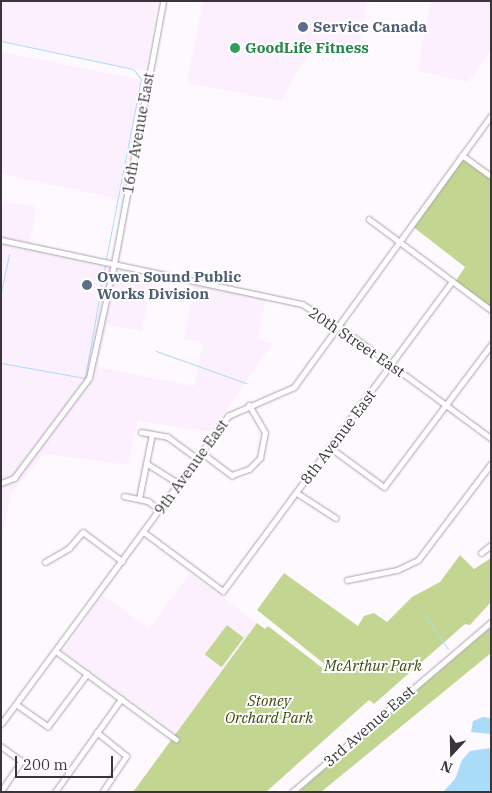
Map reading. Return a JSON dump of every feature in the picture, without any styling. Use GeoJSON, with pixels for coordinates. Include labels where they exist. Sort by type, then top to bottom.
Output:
{"type":"FeatureCollection","features":[{"type":"Feature","properties":{"kind":"main road","name":"3rd Avenue East"},"geometry":{"type":"LineString","coordinates":[[292,792],[491,622]]}},
{"type":"Feature","properties":{"kind":"street","name":"16th Avenue East"},"geometry":{"type":"LineString","coordinates":[[1,483],[14,478],[88,378],[114,264],[163,1]]}},
{"type":"Feature","properties":{"kind":"street","name":"9th Avenue East"},"geometry":{"type":"LineString","coordinates":[[1,724],[228,416],[249,405],[294,387],[491,116]]}},
{"type":"Feature","properties":{"kind":"street"},"geometry":{"type":"LineString","coordinates":[[462,155],[491,176]]}},
{"type":"Feature","properties":{"kind":"street"},"geometry":{"type":"LineString","coordinates":[[369,219],[491,310]]}},
{"type":"Feature","properties":{"kind":"street","name":"20th Street East"},"geometry":{"type":"LineString","coordinates":[[1,240],[302,304],[338,326],[392,364],[491,438]]}},
{"type":"Feature","properties":{"kind":"street","name":"8th Avenue East"},"geometry":{"type":"LineString","coordinates":[[144,532],[222,591],[331,448],[452,282]]}},
{"type":"Feature","properties":{"kind":"street"},"geometry":{"type":"LineString","coordinates":[[331,448],[384,487],[491,345]]}},
{"type":"Feature","properties":{"kind":"street"},"geometry":{"type":"LineString","coordinates":[[201,452],[232,475],[248,469],[260,458],[265,433],[249,405]]}},
{"type":"Feature","properties":{"kind":"street"},"geometry":{"type":"LineString","coordinates":[[141,432],[168,437],[197,458]]}},
{"type":"Feature","properties":{"kind":"street"},"geometry":{"type":"LineString","coordinates":[[139,499],[152,434]]}},
{"type":"Feature","properties":{"kind":"street"},"geometry":{"type":"LineString","coordinates":[[146,463],[179,484]]}},
{"type":"Feature","properties":{"kind":"street"},"geometry":{"type":"LineString","coordinates":[[347,580],[397,570],[418,560],[491,464]]}},
{"type":"Feature","properties":{"kind":"street"},"geometry":{"type":"LineString","coordinates":[[297,493],[336,518]]}},
{"type":"Feature","properties":{"kind":"street"},"geometry":{"type":"LineString","coordinates":[[124,496],[139,499],[160,510]]}},
{"type":"Feature","properties":{"kind":"street"},"geometry":{"type":"LineString","coordinates":[[45,562],[61,554],[83,532],[122,561]]}},
{"type":"Feature","properties":{"kind":"street"},"geometry":{"type":"LineString","coordinates":[[481,553],[491,545]]}},
{"type":"Feature","properties":{"kind":"street"},"geometry":{"type":"LineString","coordinates":[[56,651],[176,739]]}},
{"type":"Feature","properties":{"kind":"street"},"geometry":{"type":"LineString","coordinates":[[16,704],[46,726],[87,674]]}},
{"type":"Feature","properties":{"kind":"street"},"geometry":{"type":"LineString","coordinates":[[55,792],[121,699]]}},
{"type":"Feature","properties":{"kind":"street"},"geometry":{"type":"LineString","coordinates":[[97,732],[127,756],[103,792]]}},
{"type":"Feature","properties":{"kind":"street"},"geometry":{"type":"LineString","coordinates":[[1,746],[22,761],[1,792]]}},
{"type":"Feature","properties":{"kind":"shaded area"},"geometry":{"type":"Polygon","coordinates":[[[1,1],[158,1],[145,71],[1,42],[1,1]]]}},
{"type":"Feature","properties":{"kind":"shaded area"},"geometry":{"type":"Polygon","coordinates":[[[203,1],[368,1],[357,57],[312,48],[280,101],[187,83],[203,1]]]}},
{"type":"Feature","properties":{"kind":"shaded area"},"geometry":{"type":"Polygon","coordinates":[[[431,1],[491,1],[491,50],[468,82],[417,71],[431,1]]]}},
{"type":"Feature","properties":{"kind":"shaded area"},"geometry":{"type":"Polygon","coordinates":[[[1,52],[142,80],[122,200],[1,174],[1,52]]]}},
{"type":"Feature","properties":{"kind":"shaded area"},"geometry":{"type":"Polygon","coordinates":[[[1,200],[36,207],[29,249],[153,276],[142,331],[107,325],[98,367],[194,386],[203,343],[183,339],[195,285],[266,299],[258,338],[273,343],[210,432],[138,421],[128,465],[44,454],[11,494],[1,542],[1,200]]]}},
{"type":"Feature","properties":{"kind":"shaded area"},"geometry":{"type":"Polygon","coordinates":[[[190,573],[257,623],[176,733],[63,651],[103,595],[149,629],[190,573]]]}},
{"type":"Feature","properties":{"kind":"green space"},"geometry":{"type":"Polygon","coordinates":[[[462,157],[491,178],[491,309],[455,282],[465,267],[412,226],[462,157]]]}},
{"type":"Feature","properties":{"kind":"green space"},"geometry":{"type":"Polygon","coordinates":[[[460,555],[474,569],[491,558],[491,602],[470,625],[465,624],[374,704],[369,700],[266,792],[133,792],[257,623],[265,629],[268,626],[325,670],[327,666],[257,610],[284,573],[358,626],[364,616],[374,613],[387,622],[412,597],[440,582],[460,555]]]}},
{"type":"Feature","properties":{"kind":"green space"},"geometry":{"type":"Polygon","coordinates":[[[227,625],[244,638],[222,667],[205,655],[227,625]]]}},
{"type":"Feature","properties":{"kind":"green space"},"geometry":{"type":"Polygon","coordinates":[[[491,627],[491,653],[321,792],[298,792],[491,627]]]}},
{"type":"Feature","properties":{"kind":"water"},"geometry":{"type":"Polygon","coordinates":[[[483,717],[491,718],[491,734],[471,732],[473,721],[483,717]]]}},
{"type":"Feature","properties":{"kind":"water"},"geometry":{"type":"Polygon","coordinates":[[[491,748],[491,792],[443,792],[455,779],[462,760],[470,751],[491,748]]]}},
{"type":"Feature","properties":{"kind":"waterway"},"geometry":{"type":"LineString","coordinates":[[1,41],[133,69],[141,79],[106,259]]}},
{"type":"Feature","properties":{"kind":"waterway"},"geometry":{"type":"LineString","coordinates":[[1,292],[9,254]]}},
{"type":"Feature","properties":{"kind":"waterway"},"geometry":{"type":"LineString","coordinates":[[1,363],[85,378],[105,265]]}},
{"type":"Feature","properties":{"kind":"waterway"},"geometry":{"type":"LineString","coordinates":[[156,351],[246,383]]}},
{"type":"Feature","properties":{"kind":"waterway"},"geometry":{"type":"LineString","coordinates":[[425,615],[448,649]]}},
{"type":"Feature","properties":{"kind":"place","name":"Service Canada"},"geometry":{"type":"Point","coordinates":[303,27]}},
{"type":"Feature","properties":{"kind":"place","name":"GoodLife Fitness"},"geometry":{"type":"Point","coordinates":[235,48]}},
{"type":"Feature","properties":{"kind":"place","name":"Owen Sound Public Works Division"},"geometry":{"type":"Point","coordinates":[87,285]}},
{"type":"Feature","properties":{"kind":"park label","name":"McArthur Park"},"geometry":{"type":"Point","coordinates":[373,666]}},
{"type":"Feature","properties":{"kind":"park label","name":"Stoney Orchard Park"},"geometry":{"type":"Point","coordinates":[269,708]}}]}
